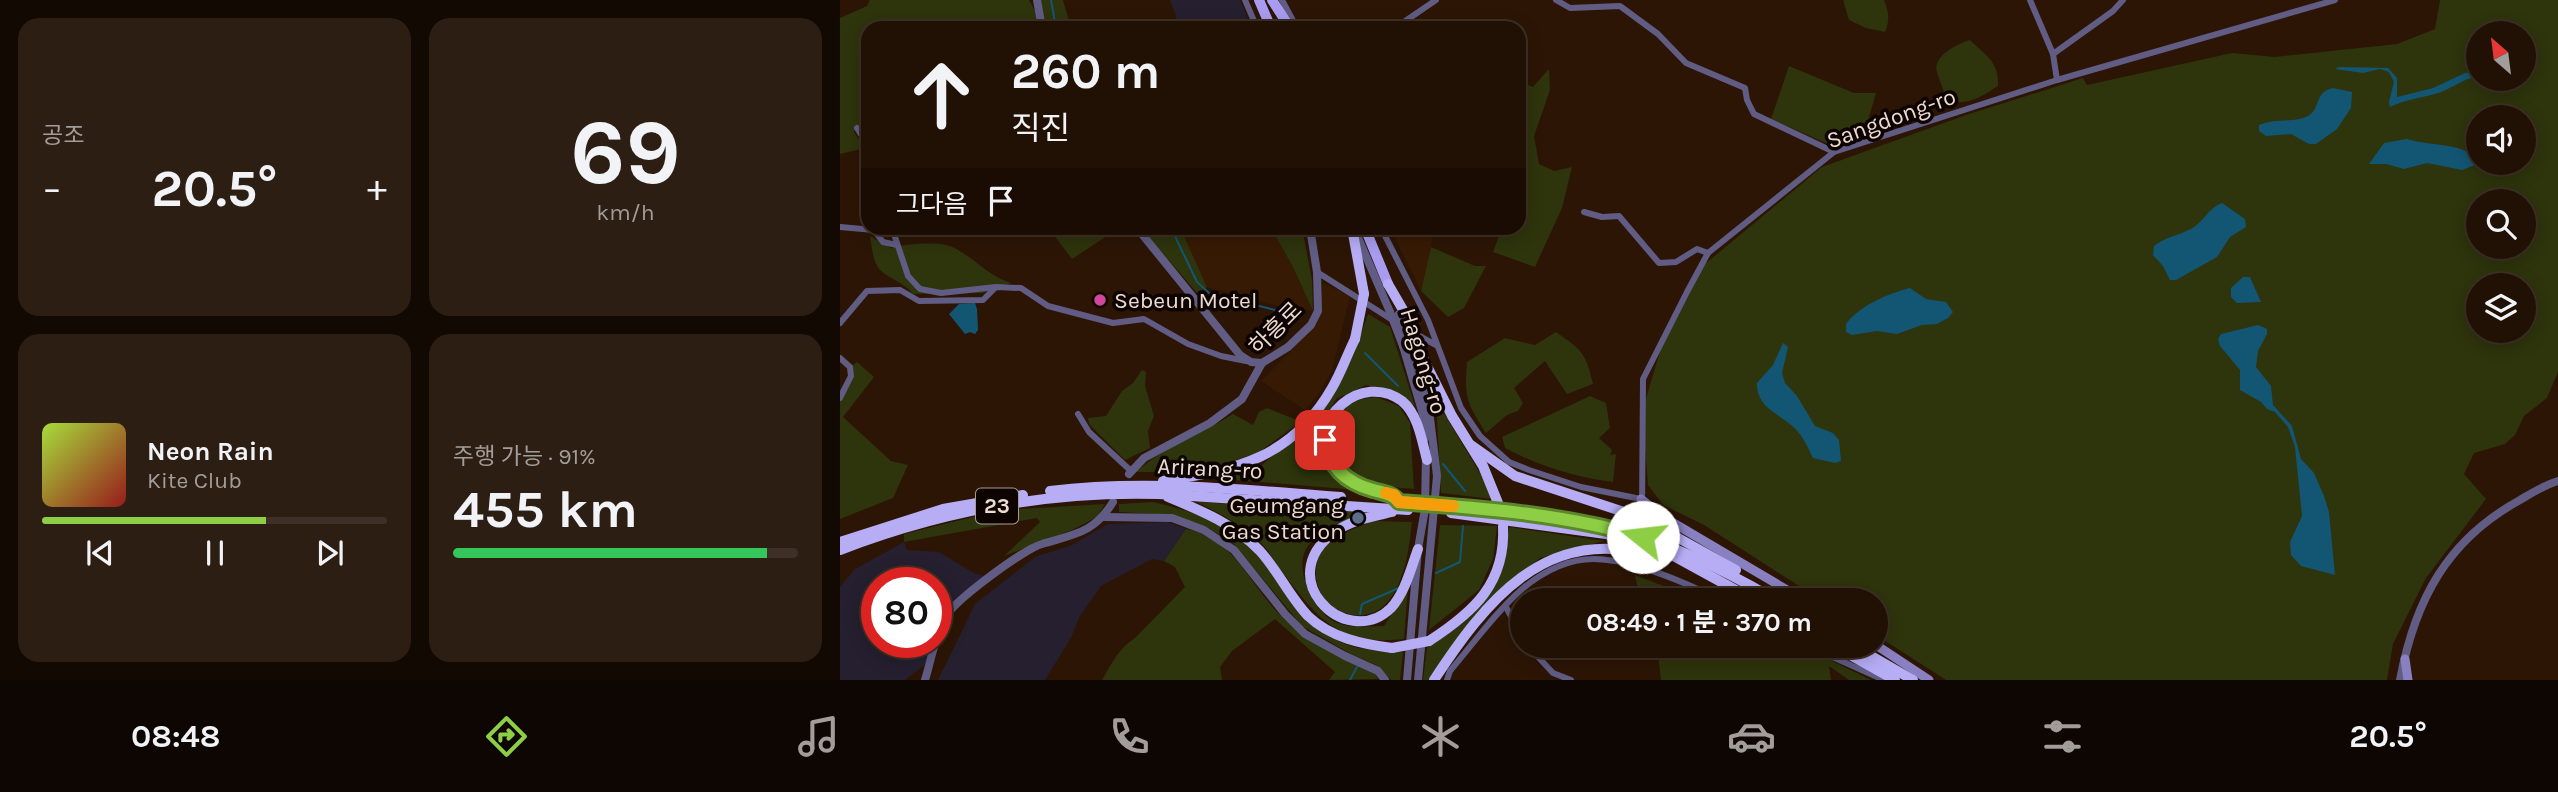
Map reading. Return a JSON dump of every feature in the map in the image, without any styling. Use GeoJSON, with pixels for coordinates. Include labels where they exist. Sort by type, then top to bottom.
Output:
{"type":"FeatureCollection","features":[{"type":"Feature","properties":{"kind":"highway","name":"23"},"geometry":{"type":"LineString","coordinates":[[1140,485],[1204,475],[1249,463],[1289,440],[1306,425],[1332,389],[1355,339],[1364,294],[1354,235]]}},
{"type":"Feature","properties":{"kind":"highway"},"geometry":{"type":"LineString","coordinates":[[1388,284],[1411,347],[1483,466],[1498,503]]}},
{"type":"Feature","properties":{"kind":"highway"},"geometry":{"type":"LineString","coordinates":[[1419,549],[1397,598],[1391,607],[1376,618],[1355,621],[1340,617],[1324,607],[1313,592],[1310,572],[1315,552],[1329,537],[1352,523],[1403,505],[1394,495],[1361,486],[1343,477],[1332,465],[1325,440],[1331,415],[1344,402],[1360,393],[1376,391],[1402,401],[1417,426],[1427,460]]}},
{"type":"Feature","properties":{"kind":"highway"},"geometry":{"type":"LineString","coordinates":[[1471,445],[1515,476],[1591,500],[1653,524],[1740,572],[1752,588]]}},
{"type":"Feature","properties":{"kind":"highway","name":"Arirang-ro"},"geometry":{"type":"LineString","coordinates":[[840,542],[907,519],[991,499],[1072,488],[1140,485],[1229,488],[1439,509],[1606,534],[1672,555],[1741,588]]}},
{"type":"Feature","properties":{"kind":"highway","name":"Arirang-ro"},"geometry":{"type":"LineString","coordinates":[[840,550],[898,530],[993,506],[1056,498],[1125,493],[1403,505]]}},
{"type":"Feature","properties":{"kind":"highway","name":"23"},"geometry":{"type":"LineString","coordinates":[[1159,494],[1230,525],[1260,552],[1309,616],[1334,634],[1363,645],[1392,648],[1429,641],[1455,624],[1487,592],[1499,569],[1504,543],[1503,526]]}},
{"type":"Feature","properties":{"kind":"highway","name":"Arirang-ro"},"geometry":{"type":"LineString","coordinates":[[1439,509],[1506,510],[1596,524],[1643,537],[1688,554],[1745,588]]}},
{"type":"Feature","properties":{"kind":"highway"},"geometry":{"type":"LineString","coordinates":[[1434,680],[1460,642],[1500,596],[1526,572],[1562,554],[1598,547],[1687,563]]}},
{"type":"Feature","properties":{"kind":"highway"},"geometry":{"type":"LineString","coordinates":[[1856,658],[1895,680]]}},
{"type":"Feature","properties":{"kind":"highway"},"geometry":{"type":"LineString","coordinates":[[1875,658],[1913,680]]}},
{"type":"Feature","properties":{"kind":"main road"},"geometry":{"type":"LineString","coordinates":[[1259,0],[1268,21]]}},
{"type":"Feature","properties":{"kind":"main road"},"geometry":{"type":"LineString","coordinates":[[1270,0],[1278,21]]}},
{"type":"Feature","properties":{"kind":"main road"},"geometry":{"type":"LineString","coordinates":[[1270,0],[1285,21]]}},
{"type":"Feature","properties":{"kind":"main road","name":"Hagong-ro"},"geometry":{"type":"LineString","coordinates":[[1368,235],[1388,284]]}},
{"type":"Feature","properties":{"kind":"main road"},"geometry":{"type":"LineString","coordinates":[[1641,499],[1665,518],[1784,588]]}},
{"type":"Feature","properties":{"kind":"main road"},"geometry":{"type":"LineString","coordinates":[[1888,653],[1929,680]]}},
{"type":"Feature","properties":{"kind":"main road"},"geometry":{"type":"LineString","coordinates":[[2405,659],[2408,680]]}},
{"type":"Feature","properties":{"kind":"street"},"geometry":{"type":"LineString","coordinates":[[1037,0],[1041,21]]}},
{"type":"Feature","properties":{"kind":"street"},"geometry":{"type":"LineString","coordinates":[[1245,0],[1254,21]]}},
{"type":"Feature","properties":{"kind":"street"},"geometry":{"type":"LineString","coordinates":[[1282,0],[1293,21]]}},
{"type":"Feature","properties":{"kind":"street"},"geometry":{"type":"LineString","coordinates":[[1405,21],[1436,0]]}},
{"type":"Feature","properties":{"kind":"street"},"geometry":{"type":"LineString","coordinates":[[1556,0],[1570,8],[1620,6],[1658,34],[1686,63],[1745,88],[1754,114],[1834,152]]}},
{"type":"Feature","properties":{"kind":"street"},"geometry":{"type":"LineString","coordinates":[[2030,0],[2053,54],[2057,80]]}},
{"type":"Feature","properties":{"kind":"street"},"geometry":{"type":"LineString","coordinates":[[2053,54],[2113,11],[2123,0]]}},
{"type":"Feature","properties":{"kind":"street","name":"Sangdong-ro"},"geometry":{"type":"LineString","coordinates":[[1642,512],[1643,379],[1708,253],[1834,152],[2057,80],[2335,0]]}},
{"type":"Feature","properties":{"kind":"street"},"geometry":{"type":"LineString","coordinates":[[858,128],[861,133]]}},
{"type":"Feature","properties":{"kind":"street"},"geometry":{"type":"LineString","coordinates":[[1584,212],[1602,217],[1619,216],[1659,263],[1676,262],[1698,249],[1708,253]]}},
{"type":"Feature","properties":{"kind":"street"},"geometry":{"type":"LineString","coordinates":[[840,227],[861,229]]}},
{"type":"Feature","properties":{"kind":"street"},"geometry":{"type":"LineString","coordinates":[[878,235],[883,242],[897,246]]}},
{"type":"Feature","properties":{"kind":"street"},"geometry":{"type":"LineString","coordinates":[[894,235],[908,276],[920,289],[941,293],[996,287],[1021,288],[1048,306],[1113,323],[1144,319],[1188,344],[1221,356],[1262,363]]}},
{"type":"Feature","properties":{"kind":"street"},"geometry":{"type":"LineString","coordinates":[[1143,235],[1240,355],[1251,362]]}},
{"type":"Feature","properties":{"kind":"street","name":"하흥로"},"geometry":{"type":"LineString","coordinates":[[1130,473],[1144,458],[1210,423],[1242,399],[1262,363],[1289,347],[1311,325],[1318,311],[1317,272],[1311,235]]}},
{"type":"Feature","properties":{"kind":"street","name":"Hagong-ro"},"geometry":{"type":"LineString","coordinates":[[1357,235],[1398,314]]}},
{"type":"Feature","properties":{"kind":"street"},"geometry":{"type":"LineString","coordinates":[[1385,235],[1428,320],[1461,408],[1480,436],[1509,462],[1581,487],[1641,499]]}},
{"type":"Feature","properties":{"kind":"street"},"geometry":{"type":"LineString","coordinates":[[1317,272],[1384,316],[1438,346]]}},
{"type":"Feature","properties":{"kind":"street"},"geometry":{"type":"LineString","coordinates":[[840,323],[867,291],[900,290],[919,301],[983,300],[996,287]]}},
{"type":"Feature","properties":{"kind":"street","name":"Hagong-ro"},"geometry":{"type":"LineString","coordinates":[[1407,680],[1425,509],[1427,460],[1424,418],[1411,347]]}},
{"type":"Feature","properties":{"kind":"street","name":"Hagong-ro"},"geometry":{"type":"LineString","coordinates":[[1411,347],[1429,410],[1437,476],[1418,680]]}},
{"type":"Feature","properties":{"kind":"street"},"geometry":{"type":"LineString","coordinates":[[840,358],[850,367],[851,376],[840,398]]}},
{"type":"Feature","properties":{"kind":"street"},"geometry":{"type":"LineString","coordinates":[[1078,414],[1090,432],[1130,473]]}},
{"type":"Feature","properties":{"kind":"street"},"geometry":{"type":"LineString","coordinates":[[2400,680],[2417,614],[2437,574],[2464,540],[2506,508],[2558,481]]}},
{"type":"Feature","properties":{"kind":"street"},"geometry":{"type":"LineString","coordinates":[[925,680],[945,616],[959,601],[1026,551],[1079,534],[1103,517],[1113,502]]}},
{"type":"Feature","properties":{"kind":"street"},"geometry":{"type":"LineString","coordinates":[[1103,517],[1172,518],[1204,530],[1234,550],[1285,614],[1305,634],[1378,671],[1385,680]]}},
{"type":"Feature","properties":{"kind":"street"},"geometry":{"type":"LineString","coordinates":[[1633,566],[1634,557]]}},
{"type":"Feature","properties":{"kind":"street"},"geometry":{"type":"LineString","coordinates":[[1447,680],[1450,671],[1520,591],[1540,575],[1559,566],[1594,559],[1633,566],[1690,588]]}},
{"type":"Feature","properties":{"kind":"street"},"geometry":{"type":"LineString","coordinates":[[1506,607],[1510,614]]}},
{"type":"Feature","properties":{"kind":"street"},"geometry":{"type":"LineString","coordinates":[[1539,658],[1553,673],[1571,680]]}},
{"type":"Feature","properties":{"kind":"street"},"geometry":{"type":"LineString","coordinates":[[1837,658],[1884,680]]}},
{"type":"Feature","properties":{"kind":"shaded area"},"geometry":{"type":"Polygon","coordinates":[[[1170,0],[1240,0],[1249,21],[1178,21],[1170,0]]]}},
{"type":"Feature","properties":{"kind":"shaded area"},"geometry":{"type":"Polygon","coordinates":[[[1182,235],[1275,235],[1313,311],[1270,304],[1207,287],[1182,235]]]}},
{"type":"Feature","properties":{"kind":"shaded area"},"geometry":{"type":"Polygon","coordinates":[[[1393,235],[1432,235],[1421,291],[1393,235]]]}},
{"type":"Feature","properties":{"kind":"shaded area"},"geometry":{"type":"Polygon","coordinates":[[[1323,283],[1350,296],[1332,370],[1318,395],[1305,410],[1261,381],[1317,325],[1323,283]]]}},
{"type":"Feature","properties":{"kind":"shaded area"},"geometry":{"type":"Polygon","coordinates":[[[1167,522],[1186,529],[1164,561],[1152,559],[1101,586],[1080,616],[1071,638],[1045,680],[938,680],[949,658],[952,658],[952,651],[975,604],[1035,557],[1072,545],[1108,524],[1167,522]]]}},
{"type":"Feature","properties":{"kind":"shaded area"},"geometry":{"type":"Polygon","coordinates":[[[904,542],[907,550],[939,552],[984,576],[952,605],[952,567],[861,567],[861,658],[928,658],[926,664],[905,680],[840,680],[840,587],[855,569],[904,542]]]}},
{"type":"Feature","properties":{"kind":"green space"},"geometry":{"type":"Polygon","coordinates":[[[870,0],[1029,0],[1037,21],[861,21],[861,132],[856,125],[854,132],[861,142],[861,149],[840,154],[840,18],[867,6],[870,0]]]}},
{"type":"Feature","properties":{"kind":"green space"},"geometry":{"type":"Polygon","coordinates":[[[1040,0],[1063,0],[1069,21],[1044,21],[1040,0]]]}},
{"type":"Feature","properties":{"kind":"green space"},"geometry":{"type":"Polygon","coordinates":[[[1843,0],[1884,0],[1888,16],[1885,32],[1866,28],[1849,20],[1843,0]]]}},
{"type":"Feature","properties":{"kind":"green space"},"geometry":{"type":"Polygon","coordinates":[[[2440,0],[2558,0],[2558,372],[2547,398],[2524,416],[2515,435],[2505,444],[2474,453],[2464,474],[2486,499],[2426,578],[2393,644],[2387,680],[1946,680],[1888,643],[1888,588],[1802,588],[1704,525],[1663,505],[1648,485],[1642,412],[1661,348],[1705,264],[1822,167],[1966,115],[2083,78],[2087,85],[2232,53],[2275,57],[2397,44],[2435,29],[2440,0]]]}},
{"type":"Feature","properties":{"kind":"green space"},"geometry":{"type":"Polygon","coordinates":[[[1970,40],[1994,65],[1998,86],[1973,100],[1960,102],[1946,99],[1937,73],[1938,61],[1959,44],[1970,40]]]}},
{"type":"Feature","properties":{"kind":"green space"},"geometry":{"type":"Polygon","coordinates":[[[1789,66],[1854,93],[1876,93],[1864,134],[1835,147],[1771,119],[1789,66]]]}},
{"type":"Feature","properties":{"kind":"green space"},"geometry":{"type":"Polygon","coordinates":[[[1549,69],[1550,90],[1534,136],[1539,164],[1554,171],[1572,167],[1562,208],[1535,267],[1493,252],[1499,235],[1526,235],[1526,84],[1533,87],[1549,69]]]}},
{"type":"Feature","properties":{"kind":"green space"},"geometry":{"type":"Polygon","coordinates":[[[1054,235],[1108,235],[1072,259],[1054,235]]]}},
{"type":"Feature","properties":{"kind":"green space"},"geometry":{"type":"Polygon","coordinates":[[[1147,235],[1183,235],[1207,287],[1197,293],[1147,235]]]}},
{"type":"Feature","properties":{"kind":"green space"},"geometry":{"type":"Polygon","coordinates":[[[1275,235],[1303,235],[1312,280],[1313,311],[1275,235]]]}},
{"type":"Feature","properties":{"kind":"green space"},"geometry":{"type":"Polygon","coordinates":[[[870,236],[891,248],[920,244],[950,246],[1011,283],[983,293],[913,294],[877,266],[870,236]]]}},
{"type":"Feature","properties":{"kind":"green space"},"geometry":{"type":"Polygon","coordinates":[[[1431,247],[1475,266],[1486,266],[1464,308],[1448,317],[1421,291],[1431,247]]]}},
{"type":"Feature","properties":{"kind":"green space"},"geometry":{"type":"Polygon","coordinates":[[[1368,314],[1390,327],[1415,406],[1392,392],[1366,385],[1336,399],[1319,430],[1326,466],[1357,490],[1212,478],[1262,465],[1320,415],[1354,354],[1368,314]]]}},
{"type":"Feature","properties":{"kind":"green space"},"geometry":{"type":"Polygon","coordinates":[[[1556,332],[1582,353],[1593,384],[1567,394],[1545,361],[1514,388],[1523,403],[1518,411],[1507,415],[1486,433],[1468,400],[1467,362],[1505,338],[1535,345],[1556,332]]]}},
{"type":"Feature","properties":{"kind":"green space"},"geometry":{"type":"Polygon","coordinates":[[[857,362],[874,377],[843,417],[891,461],[908,465],[893,498],[840,519],[840,390],[848,376],[847,369],[857,362]]]}},
{"type":"Feature","properties":{"kind":"green space"},"geometry":{"type":"Polygon","coordinates":[[[1142,370],[1146,372],[1145,386],[1154,416],[1148,431],[1150,448],[1125,460],[1089,424],[1088,418],[1106,416],[1122,391],[1133,383],[1142,370]]]}},
{"type":"Feature","properties":{"kind":"green space"},"geometry":{"type":"Polygon","coordinates":[[[1590,396],[1606,403],[1610,428],[1599,438],[1612,450],[1610,455],[1616,454],[1613,482],[1557,470],[1505,448],[1502,437],[1590,396]]]}},
{"type":"Feature","properties":{"kind":"green space"},"geometry":{"type":"Polygon","coordinates":[[[1376,397],[1399,406],[1410,423],[1414,489],[1385,486],[1357,478],[1341,467],[1331,450],[1331,431],[1339,414],[1354,402],[1376,397]]]}},
{"type":"Feature","properties":{"kind":"green space"},"geometry":{"type":"Polygon","coordinates":[[[1436,400],[1481,475],[1492,499],[1441,493],[1436,400]]]}},
{"type":"Feature","properties":{"kind":"green space"},"geometry":{"type":"Polygon","coordinates":[[[1267,408],[1297,420],[1295,426],[1259,452],[1220,466],[1183,472],[1136,472],[1171,448],[1233,414],[1253,425],[1259,412],[1267,408]]]}},
{"type":"Feature","properties":{"kind":"green space"},"geometry":{"type":"Polygon","coordinates":[[[1153,502],[1202,516],[1235,534],[1257,555],[1302,612],[1329,635],[1359,648],[1403,652],[1400,680],[1391,680],[1376,665],[1302,626],[1233,543],[1207,527],[1171,515],[1119,512],[1119,504],[1153,502]]]}},
{"type":"Feature","properties":{"kind":"green space"},"geometry":{"type":"Polygon","coordinates":[[[1197,502],[1370,512],[1336,524],[1308,546],[1302,565],[1307,588],[1319,608],[1335,622],[1353,626],[1384,626],[1408,588],[1404,639],[1364,638],[1334,627],[1309,605],[1261,543],[1231,520],[1197,502]]]}},
{"type":"Feature","properties":{"kind":"green space"},"geometry":{"type":"Polygon","coordinates":[[[1105,504],[1097,517],[1072,530],[1004,556],[1040,522],[1037,518],[904,542],[904,534],[1001,510],[1105,504]]]}},
{"type":"Feature","properties":{"kind":"green space"},"geometry":{"type":"Polygon","coordinates":[[[1374,521],[1412,522],[1403,572],[1390,599],[1380,609],[1369,614],[1345,613],[1325,599],[1319,588],[1316,575],[1318,559],[1334,540],[1374,521]]]}},
{"type":"Feature","properties":{"kind":"green space"},"geometry":{"type":"Polygon","coordinates":[[[1440,525],[1497,526],[1493,559],[1479,590],[1429,630],[1440,525]]]}},
{"type":"Feature","properties":{"kind":"green space"},"geometry":{"type":"Polygon","coordinates":[[[1509,527],[1604,541],[1540,558],[1506,585],[1432,680],[1423,680],[1427,648],[1475,612],[1494,585],[1501,569],[1509,527]]]}},
{"type":"Feature","properties":{"kind":"green space"},"geometry":{"type":"Polygon","coordinates":[[[1186,529],[1203,534],[1229,552],[1272,606],[1294,627],[1327,650],[1375,674],[1378,679],[1329,680],[1335,672],[1275,619],[1232,651],[1220,667],[1222,680],[1102,680],[1120,652],[1185,587],[1175,567],[1164,561],[1186,529]]]}},
{"type":"Feature","properties":{"kind":"green space"},"geometry":{"type":"Polygon","coordinates":[[[1635,575],[1669,588],[1638,588],[1635,575]]]}},
{"type":"Feature","properties":{"kind":"green space"},"geometry":{"type":"Polygon","coordinates":[[[1658,658],[1826,658],[1871,680],[1849,680],[1829,666],[1831,680],[1661,680],[1658,658]]]}},
{"type":"Feature","properties":{"kind":"water"},"geometry":{"type":"Polygon","coordinates":[[[2388,68],[2397,78],[2397,97],[2433,88],[2466,73],[2466,80],[2440,92],[2390,107],[2394,82],[2389,72],[2380,69],[2363,73],[2335,69],[2388,68]]]}},
{"type":"Feature","properties":{"kind":"water"},"geometry":{"type":"Polygon","coordinates":[[[2333,88],[2352,92],[2351,108],[2337,129],[2316,144],[2309,144],[2291,134],[2266,136],[2259,131],[2259,125],[2265,123],[2308,116],[2323,93],[2333,88]]]}},
{"type":"Feature","properties":{"kind":"water"},"geometry":{"type":"Polygon","coordinates":[[[2407,139],[2457,148],[2466,151],[2466,168],[2427,163],[2404,169],[2386,164],[2369,164],[2384,143],[2407,139]]]}},
{"type":"Feature","properties":{"kind":"water"},"geometry":{"type":"Polygon","coordinates":[[[2222,203],[2245,219],[2246,227],[2230,237],[2217,257],[2176,280],[2170,280],[2153,255],[2154,246],[2191,229],[2222,203]]]}},
{"type":"Feature","properties":{"kind":"water"},"geometry":{"type":"Polygon","coordinates":[[[2243,277],[2250,277],[2261,302],[2237,303],[2231,297],[2231,288],[2243,277]]]}},
{"type":"Feature","properties":{"kind":"water"},"geometry":{"type":"Polygon","coordinates":[[[1910,288],[1926,299],[1946,302],[1953,312],[1937,324],[1922,325],[1897,334],[1877,331],[1852,335],[1846,332],[1846,324],[1866,306],[1910,288]]]}},
{"type":"Feature","properties":{"kind":"water"},"geometry":{"type":"Polygon","coordinates":[[[975,303],[978,330],[975,334],[965,334],[949,314],[959,304],[975,303]]]}},
{"type":"Feature","properties":{"kind":"water"},"geometry":{"type":"Polygon","coordinates":[[[2258,325],[2267,329],[2267,334],[2258,351],[2256,367],[2271,386],[2273,405],[2292,426],[2301,459],[2314,473],[2324,496],[2329,512],[2335,575],[2301,566],[2291,555],[2290,542],[2302,516],[2295,447],[2288,427],[2275,412],[2240,390],[2240,370],[2220,346],[2218,339],[2221,334],[2258,325]]]}},
{"type":"Feature","properties":{"kind":"water"},"geometry":{"type":"Polygon","coordinates":[[[1783,343],[1788,347],[1782,373],[1785,383],[1797,396],[1815,426],[1833,433],[1839,440],[1841,461],[1835,463],[1813,458],[1799,433],[1761,400],[1757,383],[1773,365],[1783,343]]]}},
{"type":"Feature","properties":{"kind":"waterway"},"geometry":{"type":"LineString","coordinates":[[1051,0],[1055,21]]}},
{"type":"Feature","properties":{"kind":"waterway"},"geometry":{"type":"LineString","coordinates":[[1174,235],[1197,282],[1209,293],[1275,310]]}},
{"type":"Feature","properties":{"kind":"waterway"},"geometry":{"type":"LineString","coordinates":[[1365,353],[1398,386]]}},
{"type":"Feature","properties":{"kind":"waterway"},"geometry":{"type":"LineString","coordinates":[[1443,464],[1465,491]]}},
{"type":"Feature","properties":{"kind":"waterway"},"geometry":{"type":"LineString","coordinates":[[1436,573],[1460,562],[1463,526]]}},
{"type":"Feature","properties":{"kind":"waterway"},"geometry":{"type":"LineString","coordinates":[[1360,614],[1362,604],[1399,588]]}},
{"type":"Feature","properties":{"kind":"waterway"},"geometry":{"type":"LineString","coordinates":[[1350,680],[1357,667]]}},
{"type":"Feature","properties":{"kind":"slow traffic"},"geometry":{"type":"LineString","coordinates":[[1386,493],[1394,495],[1399,502],[1453,506]]}},
{"type":"Feature","properties":{"kind":"place","name":"Sebeun Motel"},"geometry":{"type":"Point","coordinates":[1100,300]}},
{"type":"Feature","properties":{"kind":"place","name":"Geumgang Gas Station"},"geometry":{"type":"Point","coordinates":[1358,518]}},
{"type":"Feature","properties":{"kind":"route"},"geometry":{"type":"LineString","coordinates":[[1325,440],[1332,465],[1343,477],[1361,486],[1394,495],[1399,502],[1555,516],[1643,537]]}}]}
